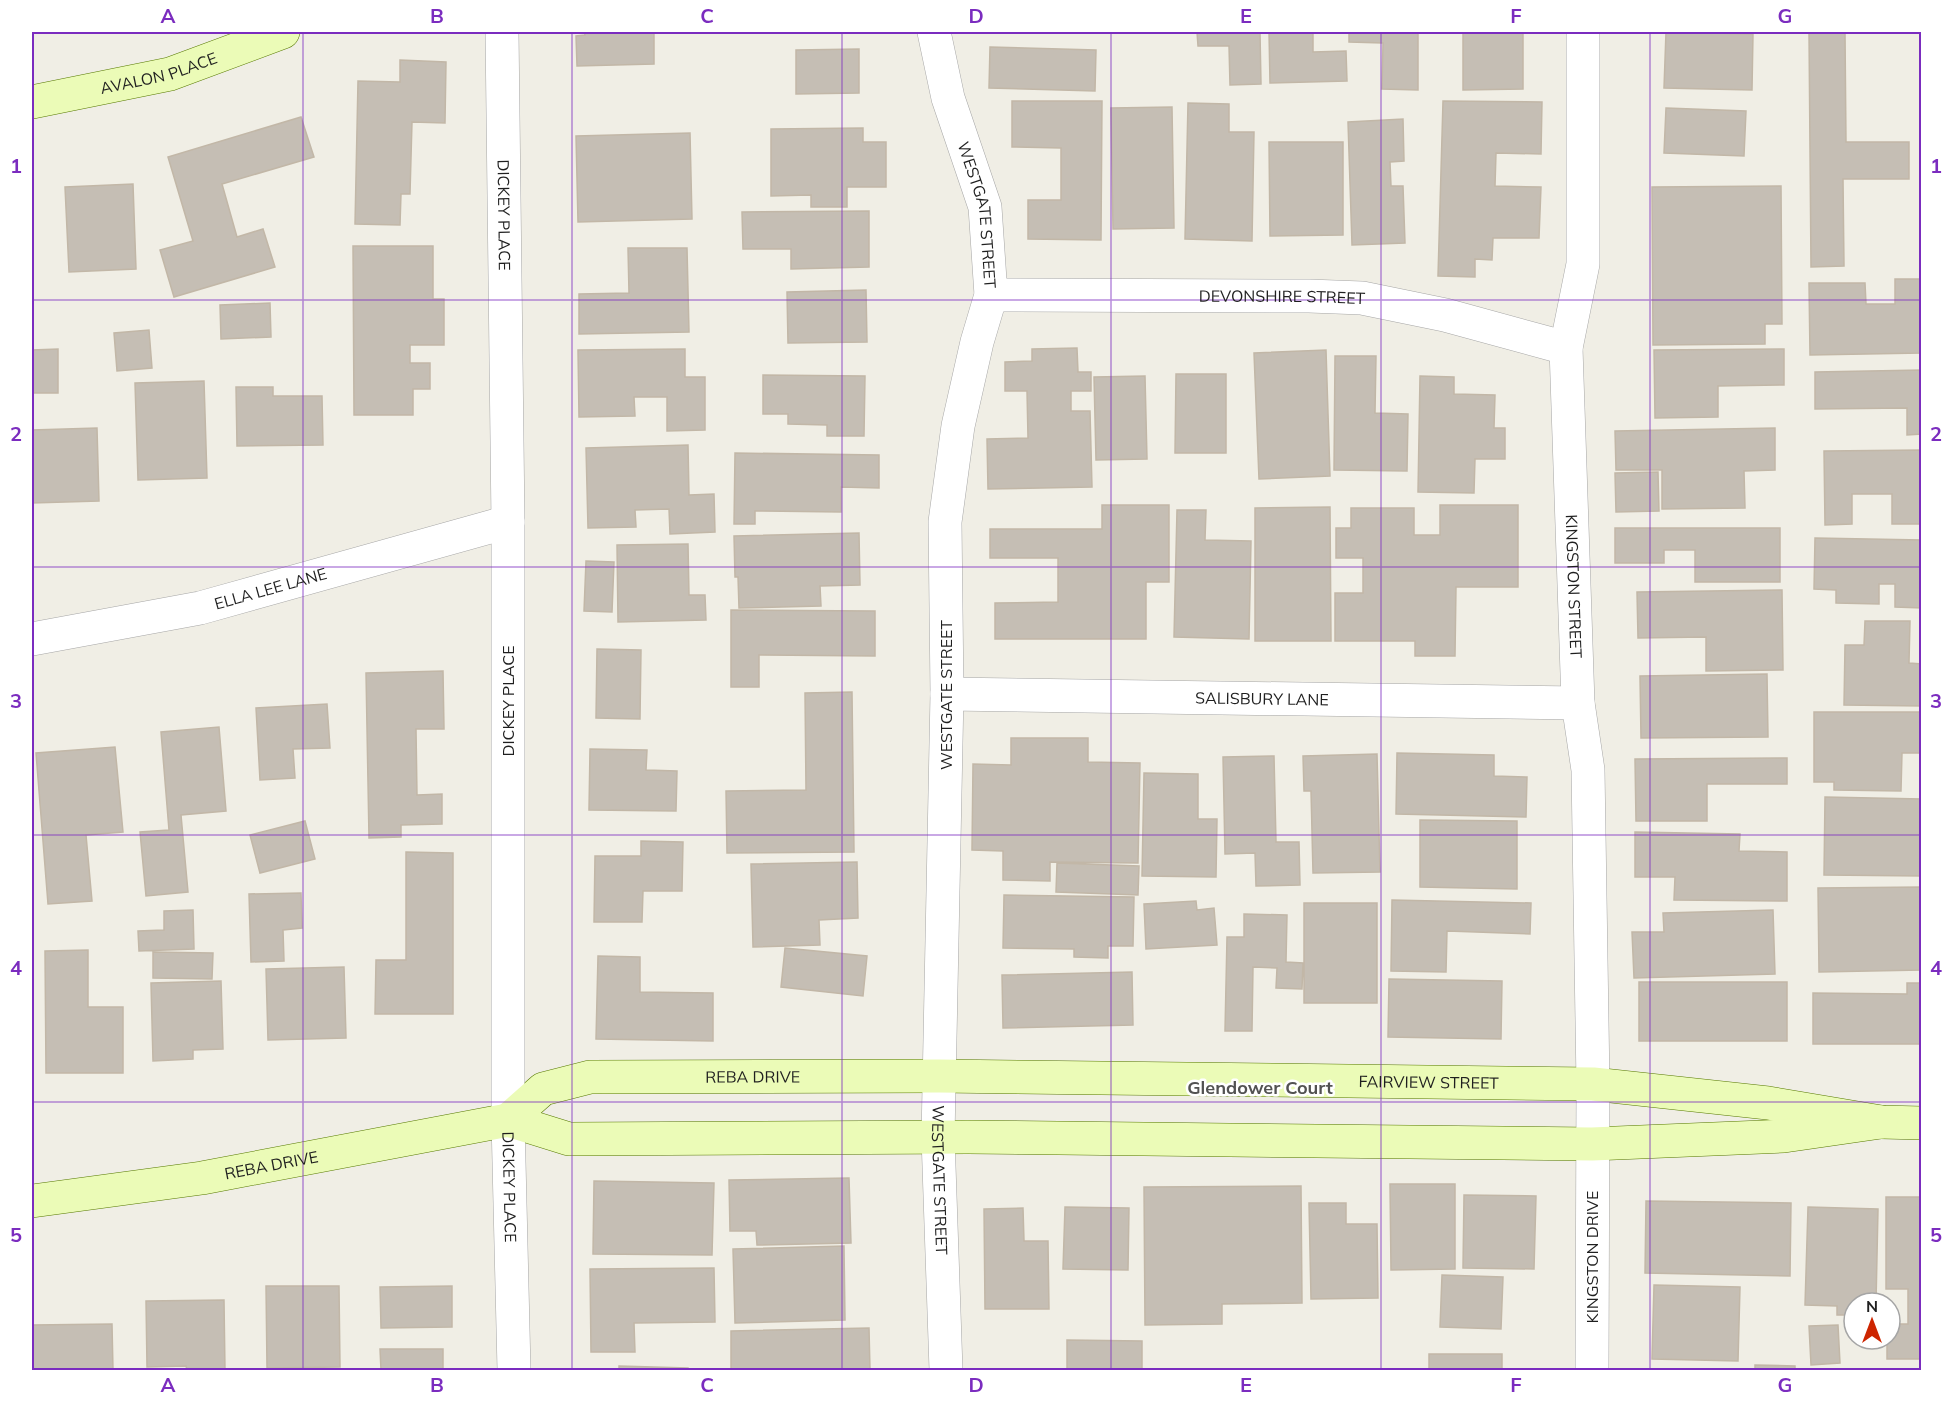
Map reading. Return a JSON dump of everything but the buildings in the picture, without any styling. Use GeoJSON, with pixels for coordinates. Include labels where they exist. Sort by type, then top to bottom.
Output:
{"type":"FeatureCollection","features":[{"type":"Feature","properties":{"kind":"street","name":"AVALON PLACE"},"geometry":{"type":"LineString","coordinates":[[32,102],[170,74],[283,32]]}},
{"type":"Feature","properties":{"kind":"street","name":"DICKEY PLACE"},"geometry":{"type":"LineString","coordinates":[[502,32],[508,522],[508,1120],[514,1371]]}},
{"type":"Feature","properties":{"kind":"street","name":"WESTGATE STREET"},"geometry":{"type":"LineString","coordinates":[[934,32],[948,98],[985,207],[991,296],[977,342],[958,426],[945,522],[947,694],[938,1137],[946,1371]]}},
{"type":"Feature","properties":{"kind":"street","name":"KINGSTON STREET"},"geometry":{"type":"LineString","coordinates":[[1583,32],[1583,264],[1566,348],[1578,703],[1588,770],[1592,1144]]}},
{"type":"Feature","properties":{"kind":"street","name":"DEVONSHIRE STREET"},"geometry":{"type":"LineString","coordinates":[[991,296],[1362,298],[1444,315],[1566,348]]}},
{"type":"Feature","properties":{"kind":"street","name":"ELLA LEE LANE"},"geometry":{"type":"LineString","coordinates":[[32,639],[200,608],[508,522]]}},
{"type":"Feature","properties":{"kind":"street","name":"SALISBURY LANE"},"geometry":{"type":"LineString","coordinates":[[947,694],[1578,703]]}},
{"type":"Feature","properties":{"kind":"street","name":"REBA DRIVE"},"geometry":{"type":"LineString","coordinates":[[508,1120],[543,1089],[590,1077],[939,1076]]}},
{"type":"Feature","properties":{"kind":"street","name":"FAIRVIEW STREET"},"geometry":{"type":"LineString","coordinates":[[939,1076],[1593,1084],[1768,1103],[1881,1122],[1922,1123]]}},
{"type":"Feature","properties":{"kind":"street","name":"REBA DRIVE"},"geometry":{"type":"LineString","coordinates":[[32,1201],[202,1178],[508,1120],[569,1139],[938,1137]]}},
{"type":"Feature","properties":{"kind":"street","name":"FAIRVIEW STREET"},"geometry":{"type":"LineString","coordinates":[[938,1137],[1592,1144],[1785,1136],[1881,1122]]}},
{"type":"Feature","properties":{"kind":"street","name":"KINGSTON DRIVE"},"geometry":{"type":"LineString","coordinates":[[1592,1144],[1592,1371]]}},
{"type":"Feature","properties":{"kind":"district","name":"Glendower Court"},"geometry":{"type":"Point","coordinates":[1260,1088]}}]}
